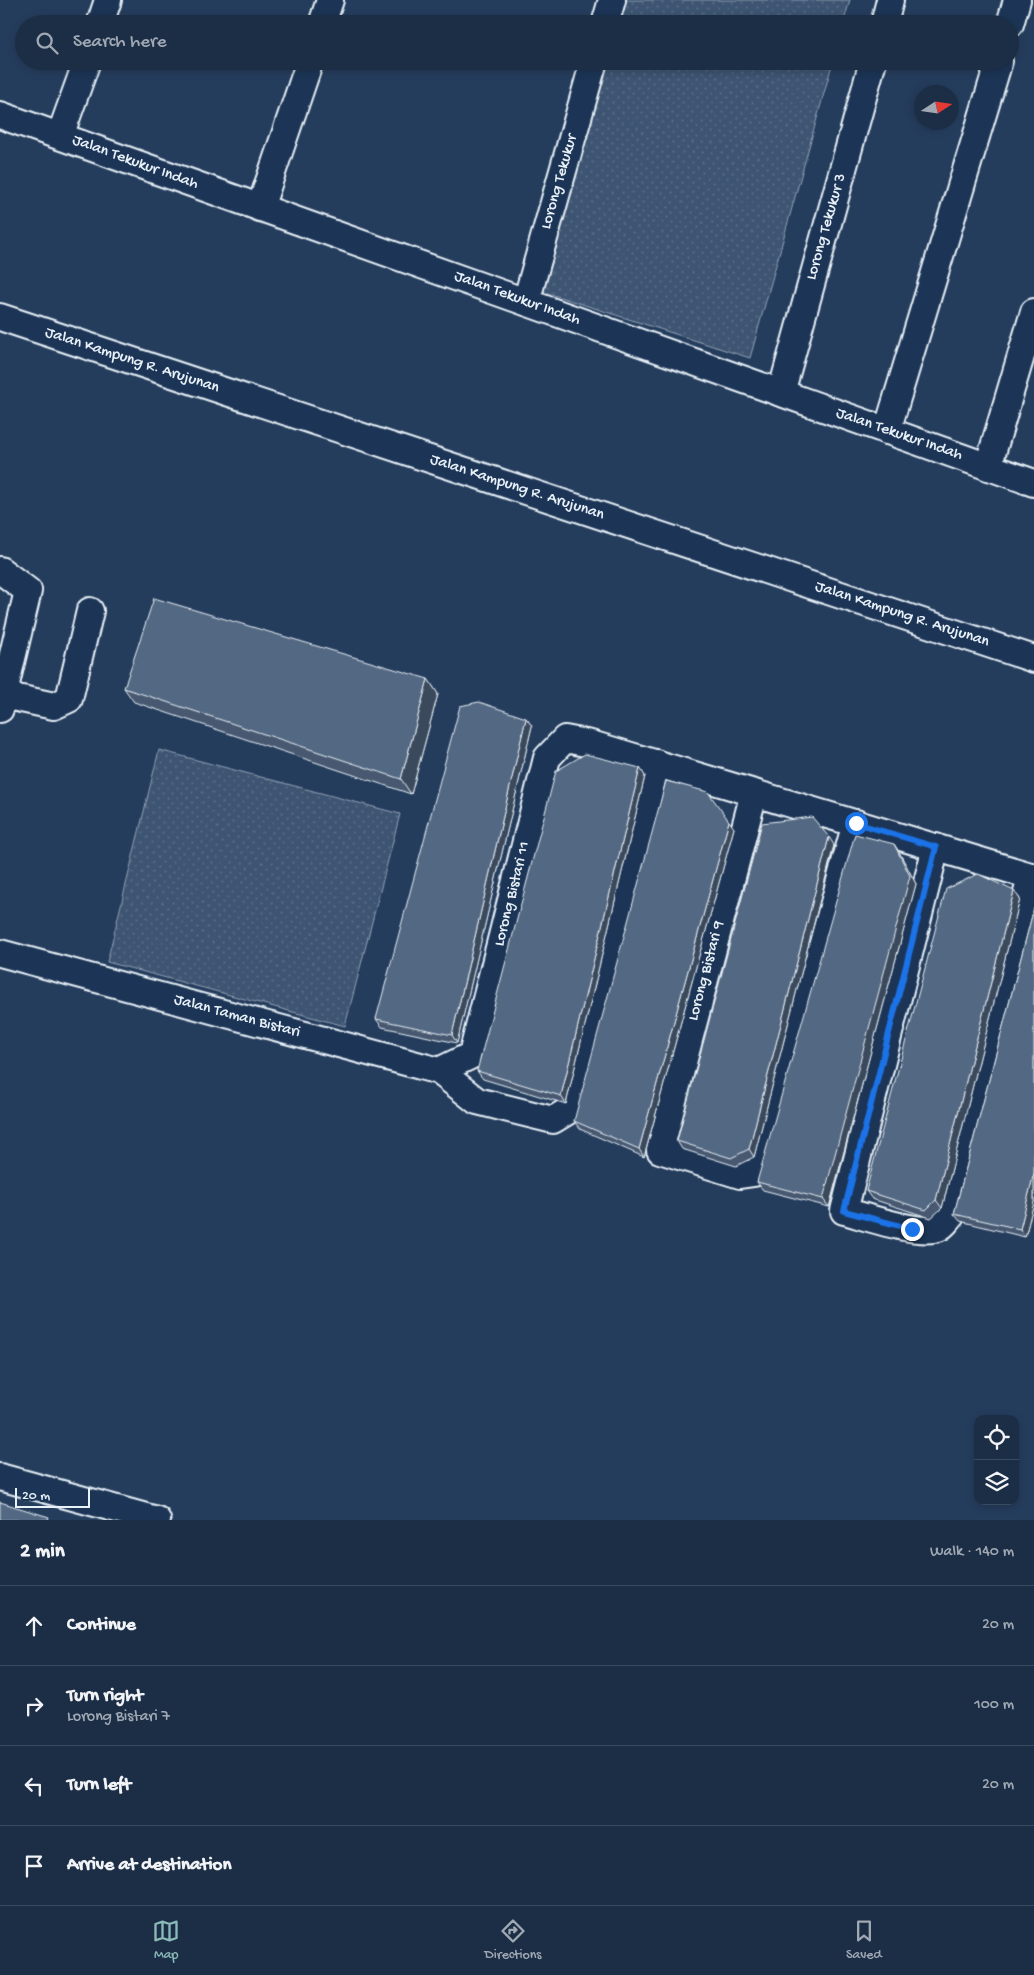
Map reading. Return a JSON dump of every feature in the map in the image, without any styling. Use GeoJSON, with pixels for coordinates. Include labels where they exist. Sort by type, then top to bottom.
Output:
{"type":"FeatureCollection","features":[{"type":"Feature","properties":{"kind":"street"},"geometry":{"type":"LineString","coordinates":[[103,15],[108,0]]}},
{"type":"Feature","properties":{"kind":"street"},"geometry":{"type":"LineString","coordinates":[[325,15],[330,0]]}},
{"type":"Feature","properties":{"kind":"street"},"geometry":{"type":"LineString","coordinates":[[608,15],[612,0]]}},
{"type":"Feature","properties":{"kind":"street"},"geometry":{"type":"LineString","coordinates":[[886,15],[890,0]]}},
{"type":"Feature","properties":{"kind":"street"},"geometry":{"type":"LineString","coordinates":[[1013,15],[1018,0]]}},
{"type":"Feature","properties":{"kind":"street"},"geometry":{"type":"LineString","coordinates":[[60,136],[84,70]]}},
{"type":"Feature","properties":{"kind":"street"},"geometry":{"type":"LineString","coordinates":[[260,208],[307,70]]}},
{"type":"Feature","properties":{"kind":"street","name":"Lorong Tekukur"},"geometry":{"type":"LineString","coordinates":[[526,302],[591,70]]}},
{"type":"Feature","properties":{"kind":"street","name":"Lorong Tekukur 3"},"geometry":{"type":"LineString","coordinates":[[781,393],[871,70]]}},
{"type":"Feature","properties":{"kind":"street"},"geometry":{"type":"LineString","coordinates":[[887,431],[996,70]]}},
{"type":"Feature","properties":{"kind":"street","name":"Jalan Tekukur Indah"},"geometry":{"type":"LineString","coordinates":[[0,115],[1034,483]]}},
{"type":"Feature","properties":{"kind":"street"},"geometry":{"type":"LineString","coordinates":[[988,466],[1034,312]]}},
{"type":"Feature","properties":{"kind":"street","name":"Jalan Kampung R. Arujunan"},"geometry":{"type":"LineString","coordinates":[[0,317],[1034,659]]}},
{"type":"Feature","properties":{"kind":"street"},"geometry":{"type":"LineString","coordinates":[[0,570],[28,591],[2,702],[54,706],[69,699],[90,611]]}},
{"type":"Feature","properties":{"kind":"street","name":"Lorong Bistari 11"},"geometry":{"type":"LineString","coordinates":[[439,1071],[472,1055],[547,758],[565,739],[591,744],[656,763]]}},
{"type":"Feature","properties":{"kind":"street"},"geometry":{"type":"LineString","coordinates":[[439,1071],[477,1101],[553,1120],[571,1108],[578,1091],[656,763],[1033,876],[951,1216],[940,1227],[928,1230],[912,1229],[844,1211],[936,847]]}},
{"type":"Feature","properties":{"kind":"street","name":"Lorong Bistari 9"},"geometry":{"type":"LineString","coordinates":[[754,793],[660,1150],[740,1175],[754,1173],[761,1168],[856,823]]}},
{"type":"Feature","properties":{"kind":"street","name":"Jalan Taman Bistari"},"geometry":{"type":"LineString","coordinates":[[0,952],[439,1071]]}},
{"type":"Feature","properties":{"kind":"street"},"geometry":{"type":"LineString","coordinates":[[0,1478],[157,1520]]}},
{"type":"Feature","properties":{"kind":"shaded area"},"geometry":{"type":"Polygon","coordinates":[[[620,0],[850,0],[846,15],[616,15],[620,0]]]}},
{"type":"Feature","properties":{"kind":"shaded area"},"geometry":{"type":"Polygon","coordinates":[[[599,70],[830,70],[750,358],[538,290],[599,70]]]}},
{"type":"Feature","properties":{"kind":"shaded area"},"geometry":{"type":"Polygon","coordinates":[[[159,750],[400,814],[345,1026],[107,962],[159,750]]]}},
{"type":"Feature","properties":{"kind":"building"},"geometry":{"type":"Polygon","coordinates":[[[154,598],[428,679],[401,779],[124,688],[154,598]]]}},
{"type":"Feature","properties":{"kind":"building"},"geometry":{"type":"Polygon","coordinates":[[[479,702],[526,718],[452,1035],[376,1019],[460,706],[479,702]]]}},
{"type":"Feature","properties":{"kind":"building"},"geometry":{"type":"Polygon","coordinates":[[[585,754],[640,768],[561,1096],[477,1071],[556,771],[585,754]]]}},
{"type":"Feature","properties":{"kind":"building"},"geometry":{"type":"Polygon","coordinates":[[[666,781],[708,792],[729,821],[639,1149],[574,1121],[666,781]]]}},
{"type":"Feature","properties":{"kind":"building"},"geometry":{"type":"Polygon","coordinates":[[[812,817],[829,837],[749,1149],[731,1158],[677,1141],[762,823],[812,817]]]}},
{"type":"Feature","properties":{"kind":"building"},"geometry":{"type":"Polygon","coordinates":[[[855,834],[894,844],[910,876],[823,1199],[757,1182],[855,834]]]}},
{"type":"Feature","properties":{"kind":"building"},"geometry":{"type":"Polygon","coordinates":[[[978,874],[1014,891],[936,1200],[926,1210],[866,1191],[946,889],[978,874]]]}},
{"type":"Feature","properties":{"kind":"building"},"geometry":{"type":"Polygon","coordinates":[[[1034,908],[1034,1173],[1020,1229],[954,1214],[1034,908]]]}},
{"type":"Feature","properties":{"kind":"building"},"geometry":{"type":"Polygon","coordinates":[[[0,1502],[49,1517],[48,1520],[0,1520],[0,1502]]]}},
{"type":"Feature","properties":{"kind":"route"},"geometry":{"type":"LineString","coordinates":[[856,823],[936,847],[844,1211],[912,1229]]}}]}
